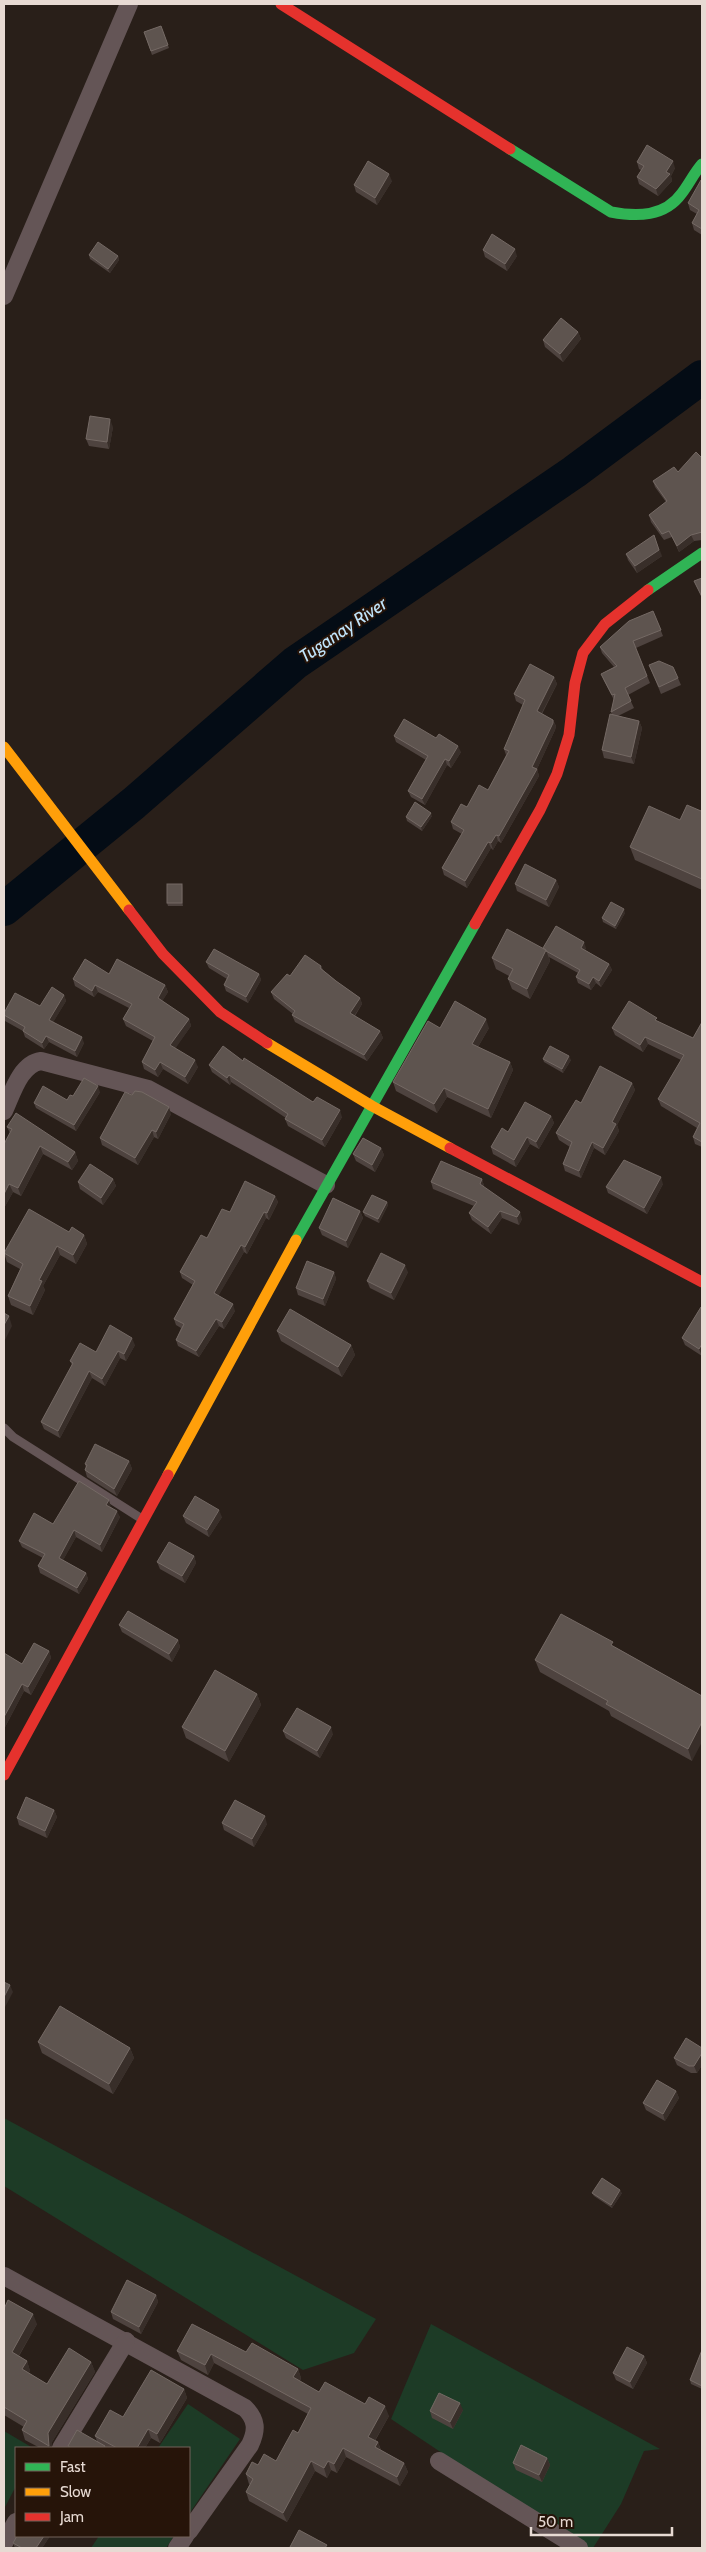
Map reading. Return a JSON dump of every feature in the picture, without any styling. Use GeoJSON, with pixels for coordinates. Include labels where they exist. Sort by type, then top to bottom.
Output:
{"type":"FeatureCollection","features":[{"type":"Feature","properties":{"kind":"street"},"geometry":{"type":"LineString","coordinates":[[4,296],[129,4]]}},
{"type":"Feature","properties":{"kind":"street"},"geometry":{"type":"LineString","coordinates":[[281,4],[611,212],[632,217],[660,213],[678,198],[702,164]]}},
{"type":"Feature","properties":{"kind":"street"},"geometry":{"type":"LineString","coordinates":[[4,1775],[326,1185],[544,802],[558,771],[568,738],[578,670],[583,652],[600,629],[702,553]]}},
{"type":"Feature","properties":{"kind":"street"},"geometry":{"type":"LineString","coordinates":[[4,747],[163,954],[220,1012],[291,1059],[372,1106],[702,1282]]}},
{"type":"Feature","properties":{"kind":"street"},"geometry":{"type":"LineString","coordinates":[[4,1111],[26,1068],[33,1062],[41,1061],[148,1089],[326,1185]]}},
{"type":"Feature","properties":{"kind":"street"},"geometry":{"type":"LineString","coordinates":[[4,2276],[126,2341],[245,2408],[256,2423],[255,2434],[250,2445],[190,2530]]}},
{"type":"Feature","properties":{"kind":"street"},"geometry":{"type":"LineString","coordinates":[[62,2447],[126,2341]]}},
{"type":"Feature","properties":{"kind":"street"},"geometry":{"type":"LineString","coordinates":[[439,2461],[579,2548]]}},
{"type":"Feature","properties":{"kind":"street"},"geometry":{"type":"LineString","coordinates":[[4,2543],[15,2524]]}},
{"type":"Feature","properties":{"kind":"street"},"geometry":{"type":"LineString","coordinates":[[177,2548],[184,2537]]}},
{"type":"Feature","properties":{"kind":"lane"},"geometry":{"type":"LineString","coordinates":[[4,1428],[13,1437],[144,1520]]}},
{"type":"Feature","properties":{"kind":"green space"},"geometry":{"type":"Polygon","coordinates":[[[4,2118],[376,2319],[354,2353],[303,2370],[4,2186],[4,2118]]]}},
{"type":"Feature","properties":{"kind":"green space"},"geometry":{"type":"Polygon","coordinates":[[[431,2324],[660,2449],[644,2451],[621,2504],[593,2548],[585,2548],[391,2419],[431,2324]]]}},
{"type":"Feature","properties":{"kind":"green space"},"geometry":{"type":"Polygon","coordinates":[[[188,2404],[240,2439],[190,2513],[190,2447],[159,2447],[188,2404]]]}},
{"type":"Feature","properties":{"kind":"green space"},"geometry":{"type":"Polygon","coordinates":[[[4,2431],[31,2447],[15,2447],[15,2488],[4,2509],[4,2431]]]}},
{"type":"Feature","properties":{"kind":"green space"},"geometry":{"type":"Polygon","coordinates":[[[98,2537],[173,2537],[166,2548],[91,2548],[98,2537]]]}},
{"type":"Feature","properties":{"kind":"building"},"geometry":{"type":"Polygon","coordinates":[[[161,26],[168,45],[151,51],[144,32],[161,26]]]}},
{"type":"Feature","properties":{"kind":"building"},"geometry":{"type":"Polygon","coordinates":[[[647,145],[673,161],[666,172],[670,174],[656,189],[637,177],[644,166],[637,162],[647,145]]]}},
{"type":"Feature","properties":{"kind":"building"},"geometry":{"type":"Polygon","coordinates":[[[368,161],[389,174],[375,198],[354,185],[368,161]]]}},
{"type":"Feature","properties":{"kind":"building"},"geometry":{"type":"Polygon","coordinates":[[[701,180],[702,229],[692,223],[699,210],[688,203],[701,180]]]}},
{"type":"Feature","properties":{"kind":"building"},"geometry":{"type":"Polygon","coordinates":[[[492,234],[515,249],[505,264],[483,250],[492,234]]]}},
{"type":"Feature","properties":{"kind":"building"},"geometry":{"type":"Polygon","coordinates":[[[98,242],[118,256],[108,269],[89,255],[98,242]]]}},
{"type":"Feature","properties":{"kind":"building"},"geometry":{"type":"Polygon","coordinates":[[[561,318],[578,332],[560,354],[543,340],[561,318]]]}},
{"type":"Feature","properties":{"kind":"building"},"geometry":{"type":"Polygon","coordinates":[[[90,416],[110,419],[107,442],[86,439],[90,416]]]}},
{"type":"Feature","properties":{"kind":"building"},"geometry":{"type":"Polygon","coordinates":[[[696,452],[702,458],[702,532],[691,535],[677,546],[669,531],[662,534],[649,515],[667,501],[653,481],[674,467],[678,472],[696,452]]]}},
{"type":"Feature","properties":{"kind":"building"},"geometry":{"type":"Polygon","coordinates":[[[654,535],[659,550],[635,566],[626,554],[654,535]]]}},
{"type":"Feature","properties":{"kind":"building"},"geometry":{"type":"Polygon","coordinates":[[[702,578],[702,597],[694,581],[702,578]]]}},
{"type":"Feature","properties":{"kind":"building"},"geometry":{"type":"Polygon","coordinates":[[[653,611],[661,630],[633,641],[647,676],[625,688],[631,701],[611,712],[615,694],[612,695],[601,674],[617,666],[600,647],[629,621],[653,611]]]}},
{"type":"Feature","properties":{"kind":"building"},"geometry":{"type":"Polygon","coordinates":[[[659,661],[673,667],[678,678],[659,687],[649,665],[659,661]]]}},
{"type":"Feature","properties":{"kind":"building"},"geometry":{"type":"Polygon","coordinates":[[[530,664],[554,677],[537,711],[553,720],[553,723],[532,767],[537,769],[499,836],[496,835],[491,843],[488,842],[465,881],[442,868],[464,830],[451,822],[461,804],[467,807],[479,785],[488,790],[509,751],[504,749],[525,700],[514,694],[530,664]]]}},
{"type":"Feature","properties":{"kind":"building"},"geometry":{"type":"Polygon","coordinates":[[[610,714],[639,721],[631,757],[602,750],[610,714]]]}},
{"type":"Feature","properties":{"kind":"building"},"geometry":{"type":"Polygon","coordinates":[[[404,719],[436,738],[439,734],[458,746],[449,761],[445,759],[422,799],[408,791],[428,756],[394,736],[404,719]]]}},
{"type":"Feature","properties":{"kind":"building"},"geometry":{"type":"Polygon","coordinates":[[[415,802],[431,813],[421,827],[406,817],[415,802]]]}},
{"type":"Feature","properties":{"kind":"building"},"geometry":{"type":"Polygon","coordinates":[[[687,805],[701,811],[702,808],[702,879],[630,847],[649,806],[680,820],[687,805]]]}},
{"type":"Feature","properties":{"kind":"building"},"geometry":{"type":"Polygon","coordinates":[[[525,864],[556,880],[546,900],[515,884],[525,864]]]}},
{"type":"Feature","properties":{"kind":"building"},"geometry":{"type":"Polygon","coordinates":[[[167,884],[182,884],[182,903],[167,903],[167,884]]]}},
{"type":"Feature","properties":{"kind":"building"},"geometry":{"type":"Polygon","coordinates":[[[611,902],[624,909],[615,926],[602,918],[611,902]]]}},
{"type":"Feature","properties":{"kind":"building"},"geometry":{"type":"Polygon","coordinates":[[[556,926],[584,942],[581,948],[609,964],[599,981],[593,977],[589,984],[576,977],[580,970],[543,948],[556,926]]]}},
{"type":"Feature","properties":{"kind":"building"},"geometry":{"type":"Polygon","coordinates":[[[507,929],[546,950],[527,989],[508,979],[513,969],[492,958],[507,929]]]}},
{"type":"Feature","properties":{"kind":"building"},"geometry":{"type":"Polygon","coordinates":[[[214,949],[259,974],[246,997],[224,985],[229,975],[206,962],[214,949]]]}},
{"type":"Feature","properties":{"kind":"building"},"geometry":{"type":"Polygon","coordinates":[[[305,955],[360,998],[350,1013],[380,1031],[364,1055],[292,1015],[295,1011],[271,992],[287,974],[290,976],[305,955]]]}},
{"type":"Feature","properties":{"kind":"building"},"geometry":{"type":"Polygon","coordinates":[[[85,959],[109,974],[117,959],[165,985],[158,998],[189,1019],[170,1045],[195,1060],[185,1077],[160,1062],[155,1070],[142,1062],[155,1037],[123,1019],[132,1004],[95,985],[92,991],[73,979],[85,959]]]}},
{"type":"Feature","properties":{"kind":"building"},"geometry":{"type":"Polygon","coordinates":[[[52,987],[64,995],[49,1020],[82,1037],[75,1051],[46,1036],[42,1043],[23,1031],[25,1027],[4,1015],[15,993],[40,1006],[52,987]]]}},
{"type":"Feature","properties":{"kind":"building"},"geometry":{"type":"Polygon","coordinates":[[[455,1001],[486,1019],[472,1044],[510,1062],[488,1109],[444,1088],[434,1104],[393,1082],[428,1021],[440,1028],[455,1001]]]}},
{"type":"Feature","properties":{"kind":"building"},"geometry":{"type":"Polygon","coordinates":[[[629,1001],[657,1018],[655,1020],[693,1038],[702,1022],[702,1142],[693,1137],[700,1123],[658,1099],[684,1055],[645,1037],[640,1045],[612,1028],[629,1001]]]}},
{"type":"Feature","properties":{"kind":"building"},"geometry":{"type":"Polygon","coordinates":[[[223,1046],[243,1061],[244,1058],[313,1102],[317,1097],[340,1110],[322,1140],[285,1119],[288,1114],[229,1075],[227,1078],[209,1065],[223,1046]]]}},
{"type":"Feature","properties":{"kind":"building"},"geometry":{"type":"Polygon","coordinates":[[[550,1046],[569,1056],[562,1069],[543,1059],[550,1046]]]}},
{"type":"Feature","properties":{"kind":"building"},"geometry":{"type":"Polygon","coordinates":[[[600,1066],[632,1083],[612,1122],[616,1124],[603,1148],[592,1142],[579,1171],[563,1164],[572,1142],[556,1133],[576,1100],[581,1103],[600,1066]]]}},
{"type":"Feature","properties":{"kind":"building"},"geometry":{"type":"Polygon","coordinates":[[[84,1078],[98,1086],[74,1125],[34,1103],[43,1086],[67,1100],[70,1095],[73,1096],[84,1078]]]}},
{"type":"Feature","properties":{"kind":"building"},"geometry":{"type":"Polygon","coordinates":[[[135,1091],[142,1092],[169,1107],[156,1132],[152,1130],[135,1158],[100,1138],[125,1092],[132,1095],[135,1091]]]}},
{"type":"Feature","properties":{"kind":"building"},"geometry":{"type":"Polygon","coordinates":[[[525,1102],[551,1116],[536,1142],[527,1137],[514,1160],[491,1147],[502,1128],[508,1132],[525,1102]]]}},
{"type":"Feature","properties":{"kind":"building"},"geometry":{"type":"Polygon","coordinates":[[[16,1113],[75,1152],[68,1162],[40,1146],[18,1188],[9,1184],[4,1194],[4,1144],[12,1129],[7,1127],[16,1113]]]}},
{"type":"Feature","properties":{"kind":"building"},"geometry":{"type":"Polygon","coordinates":[[[363,1138],[381,1148],[372,1165],[353,1154],[363,1138]]]}},
{"type":"Feature","properties":{"kind":"building"},"geometry":{"type":"Polygon","coordinates":[[[624,1160],[661,1177],[644,1208],[606,1187],[624,1160]]]}},
{"type":"Feature","properties":{"kind":"building"},"geometry":{"type":"Polygon","coordinates":[[[441,1161],[482,1179],[480,1184],[520,1212],[517,1217],[500,1211],[488,1227],[469,1213],[477,1202],[431,1182],[441,1161]]]}},
{"type":"Feature","properties":{"kind":"building"},"geometry":{"type":"Polygon","coordinates":[[[90,1164],[113,1179],[101,1198],[78,1182],[90,1164]]]}},
{"type":"Feature","properties":{"kind":"building"},"geometry":{"type":"Polygon","coordinates":[[[245,1181],[275,1196],[267,1213],[264,1212],[245,1247],[241,1245],[214,1293],[233,1304],[222,1322],[216,1319],[196,1351],[176,1340],[184,1324],[174,1319],[195,1281],[180,1272],[201,1235],[207,1238],[222,1209],[230,1212],[245,1181]]]}},
{"type":"Feature","properties":{"kind":"building"},"geometry":{"type":"Polygon","coordinates":[[[372,1195],[387,1202],[378,1219],[363,1212],[372,1195]]]}},
{"type":"Feature","properties":{"kind":"building"},"geometry":{"type":"Polygon","coordinates":[[[333,1198],[360,1211],[346,1241],[319,1228],[333,1198]]]}},
{"type":"Feature","properties":{"kind":"building"},"geometry":{"type":"Polygon","coordinates":[[[29,1209],[69,1232],[72,1227],[84,1235],[73,1255],[57,1246],[39,1280],[42,1281],[30,1306],[8,1296],[23,1264],[4,1253],[29,1209]]]}},
{"type":"Feature","properties":{"kind":"building"},"geometry":{"type":"Polygon","coordinates":[[[381,1253],[405,1265],[391,1293],[367,1281],[381,1253]]]}},
{"type":"Feature","properties":{"kind":"building"},"geometry":{"type":"Polygon","coordinates":[[[307,1261],[334,1272],[323,1299],[296,1288],[307,1261]]]}},
{"type":"Feature","properties":{"kind":"building"},"geometry":{"type":"Polygon","coordinates":[[[701,1307],[702,1344],[699,1349],[682,1338],[701,1307]]]}},
{"type":"Feature","properties":{"kind":"building"},"geometry":{"type":"Polygon","coordinates":[[[290,1309],[351,1345],[338,1367],[277,1331],[290,1309]]]}},
{"type":"Feature","properties":{"kind":"building"},"geometry":{"type":"Polygon","coordinates":[[[4,1313],[9,1316],[4,1325],[4,1313]]]}},
{"type":"Feature","properties":{"kind":"building"},"geometry":{"type":"Polygon","coordinates":[[[110,1325],[132,1338],[124,1354],[118,1351],[102,1379],[89,1371],[58,1431],[41,1422],[73,1363],[70,1361],[80,1343],[96,1352],[110,1325]]]}},
{"type":"Feature","properties":{"kind":"building"},"geometry":{"type":"Polygon","coordinates":[[[95,1444],[129,1461],[114,1489],[85,1470],[87,1465],[85,1464],[95,1444]]]}},
{"type":"Feature","properties":{"kind":"building"},"geometry":{"type":"Polygon","coordinates":[[[79,1481],[109,1500],[106,1505],[117,1511],[100,1545],[74,1530],[59,1558],[86,1573],[77,1588],[38,1566],[45,1554],[19,1541],[34,1513],[53,1524],[79,1481]]]}},
{"type":"Feature","properties":{"kind":"building"},"geometry":{"type":"Polygon","coordinates":[[[195,1496],[219,1510],[207,1530],[183,1516],[195,1496]]]}},
{"type":"Feature","properties":{"kind":"building"},"geometry":{"type":"Polygon","coordinates":[[[169,1542],[194,1556],[182,1576],[157,1562],[169,1542]]]}},
{"type":"Feature","properties":{"kind":"building"},"geometry":{"type":"Polygon","coordinates":[[[128,1611],[178,1640],[169,1654],[119,1625],[128,1611]]]}},
{"type":"Feature","properties":{"kind":"building"},"geometry":{"type":"Polygon","coordinates":[[[561,1614],[613,1642],[611,1645],[702,1696],[702,1722],[688,1749],[606,1704],[608,1701],[535,1660],[561,1614]]]}},
{"type":"Feature","properties":{"kind":"building"},"geometry":{"type":"Polygon","coordinates":[[[34,1643],[49,1651],[28,1687],[22,1684],[4,1717],[4,1653],[22,1664],[34,1643]]]}},
{"type":"Feature","properties":{"kind":"building"},"geometry":{"type":"Polygon","coordinates":[[[215,1670],[257,1694],[225,1751],[182,1727],[215,1670]]]}},
{"type":"Feature","properties":{"kind":"building"},"geometry":{"type":"Polygon","coordinates":[[[297,1708],[331,1727],[317,1751],[283,1731],[297,1708]]]}},
{"type":"Feature","properties":{"kind":"building"},"geometry":{"type":"Polygon","coordinates":[[[26,1797],[54,1810],[45,1831],[17,1818],[26,1797]]]}},
{"type":"Feature","properties":{"kind":"building"},"geometry":{"type":"Polygon","coordinates":[[[235,1800],[265,1816],[252,1839],[222,1823],[235,1800]]]}},
{"type":"Feature","properties":{"kind":"building"},"geometry":{"type":"Polygon","coordinates":[[[4,1982],[10,1985],[4,1997],[4,1982]]]}},
{"type":"Feature","properties":{"kind":"building"},"geometry":{"type":"Polygon","coordinates":[[[60,2006],[130,2048],[109,2084],[38,2042],[60,2006]]]}},
{"type":"Feature","properties":{"kind":"building"},"geometry":{"type":"Polygon","coordinates":[[[686,2038],[702,2048],[702,2053],[694,2066],[689,2066],[674,2058],[686,2038]]]}},
{"type":"Feature","properties":{"kind":"building"},"geometry":{"type":"Polygon","coordinates":[[[657,2080],[676,2091],[663,2114],[643,2103],[657,2080]]]}},
{"type":"Feature","properties":{"kind":"building"},"geometry":{"type":"Polygon","coordinates":[[[602,2178],[620,2190],[611,2205],[592,2193],[602,2178]]]}},
{"type":"Feature","properties":{"kind":"building"},"geometry":{"type":"Polygon","coordinates":[[[127,2280],[156,2295],[139,2327],[111,2312],[127,2280]]]}},
{"type":"Feature","properties":{"kind":"building"},"geometry":{"type":"Polygon","coordinates":[[[8,2300],[33,2314],[12,2352],[27,2361],[22,2369],[47,2384],[69,2348],[91,2362],[48,2433],[49,2446],[22,2430],[27,2421],[4,2407],[4,2309],[8,2300]]]}},
{"type":"Feature","properties":{"kind":"building"},"geometry":{"type":"Polygon","coordinates":[[[192,2324],[246,2352],[252,2343],[298,2369],[293,2377],[319,2392],[325,2382],[365,2404],[369,2397],[385,2406],[368,2437],[378,2442],[375,2447],[404,2463],[397,2477],[343,2448],[334,2464],[328,2461],[324,2468],[311,2461],[283,2513],[246,2492],[253,2479],[246,2474],[252,2462],[258,2465],[264,2454],[276,2461],[293,2430],[298,2433],[311,2408],[211,2354],[205,2365],[177,2351],[192,2324]]]}},
{"type":"Feature","properties":{"kind":"building"},"geometry":{"type":"Polygon","coordinates":[[[627,2347],[644,2356],[630,2382],[613,2373],[627,2347]]]}},
{"type":"Feature","properties":{"kind":"building"},"geometry":{"type":"Polygon","coordinates":[[[702,2350],[702,2386],[690,2380],[702,2350]]]}},
{"type":"Feature","properties":{"kind":"building"},"geometry":{"type":"Polygon","coordinates":[[[151,2370],[184,2389],[157,2434],[148,2429],[138,2447],[115,2447],[95,2436],[110,2410],[123,2417],[151,2370]]]}},
{"type":"Feature","properties":{"kind":"building"},"geometry":{"type":"Polygon","coordinates":[[[439,2393],[460,2403],[450,2422],[430,2411],[439,2393]]]}},
{"type":"Feature","properties":{"kind":"building"},"geometry":{"type":"Polygon","coordinates":[[[77,2430],[105,2446],[70,2447],[68,2446],[77,2430]]]}},
{"type":"Feature","properties":{"kind":"building"},"geometry":{"type":"Polygon","coordinates":[[[521,2445],[547,2458],[539,2475],[513,2463],[521,2445]]]}},
{"type":"Feature","properties":{"kind":"building"},"geometry":{"type":"Polygon","coordinates":[[[299,2530],[327,2545],[325,2548],[290,2547],[299,2530]]]}},
{"type":"Feature","properties":{"kind":"building"},"geometry":{"type":"Polygon","coordinates":[[[16,2537],[43,2537],[36,2548],[22,2548],[13,2543],[16,2537]]]}},
{"type":"Feature","properties":{"kind":"waterway","name":"Tuganay River"},"geometry":{"type":"LineString","coordinates":[[4,909],[134,803],[295,663],[574,472],[702,377]]}},
{"type":"Feature","properties":{"kind":"traffic: fast"},"geometry":{"type":"LineString","coordinates":[[510,149],[611,212],[631,215],[650,213],[667,207],[682,193],[702,164]]}},
{"type":"Feature","properties":{"kind":"traffic: fast"},"geometry":{"type":"LineString","coordinates":[[648,590],[702,553]]}},
{"type":"Feature","properties":{"kind":"traffic: fast"},"geometry":{"type":"LineString","coordinates":[[296,1240],[475,924]]}},
{"type":"Feature","properties":{"kind":"traffic: slow"},"geometry":{"type":"LineString","coordinates":[[4,747],[129,910]]}},
{"type":"Feature","properties":{"kind":"traffic: slow"},"geometry":{"type":"LineString","coordinates":[[267,1043],[372,1106],[450,1148]]}},
{"type":"Feature","properties":{"kind":"traffic: slow"},"geometry":{"type":"LineString","coordinates":[[168,1475],[296,1240]]}},
{"type":"Feature","properties":{"kind":"traffic: jam"},"geometry":{"type":"LineString","coordinates":[[281,4],[510,149]]}},
{"type":"Feature","properties":{"kind":"traffic: jam"},"geometry":{"type":"LineString","coordinates":[[475,924],[540,810],[557,774],[569,735],[575,683],[583,653],[605,624],[648,590]]}},
{"type":"Feature","properties":{"kind":"traffic: jam"},"geometry":{"type":"LineString","coordinates":[[129,910],[163,954],[220,1012],[267,1043]]}},
{"type":"Feature","properties":{"kind":"traffic: jam"},"geometry":{"type":"LineString","coordinates":[[450,1148],[702,1282]]}},
{"type":"Feature","properties":{"kind":"traffic: jam"},"geometry":{"type":"LineString","coordinates":[[4,1775],[168,1475]]}}]}
